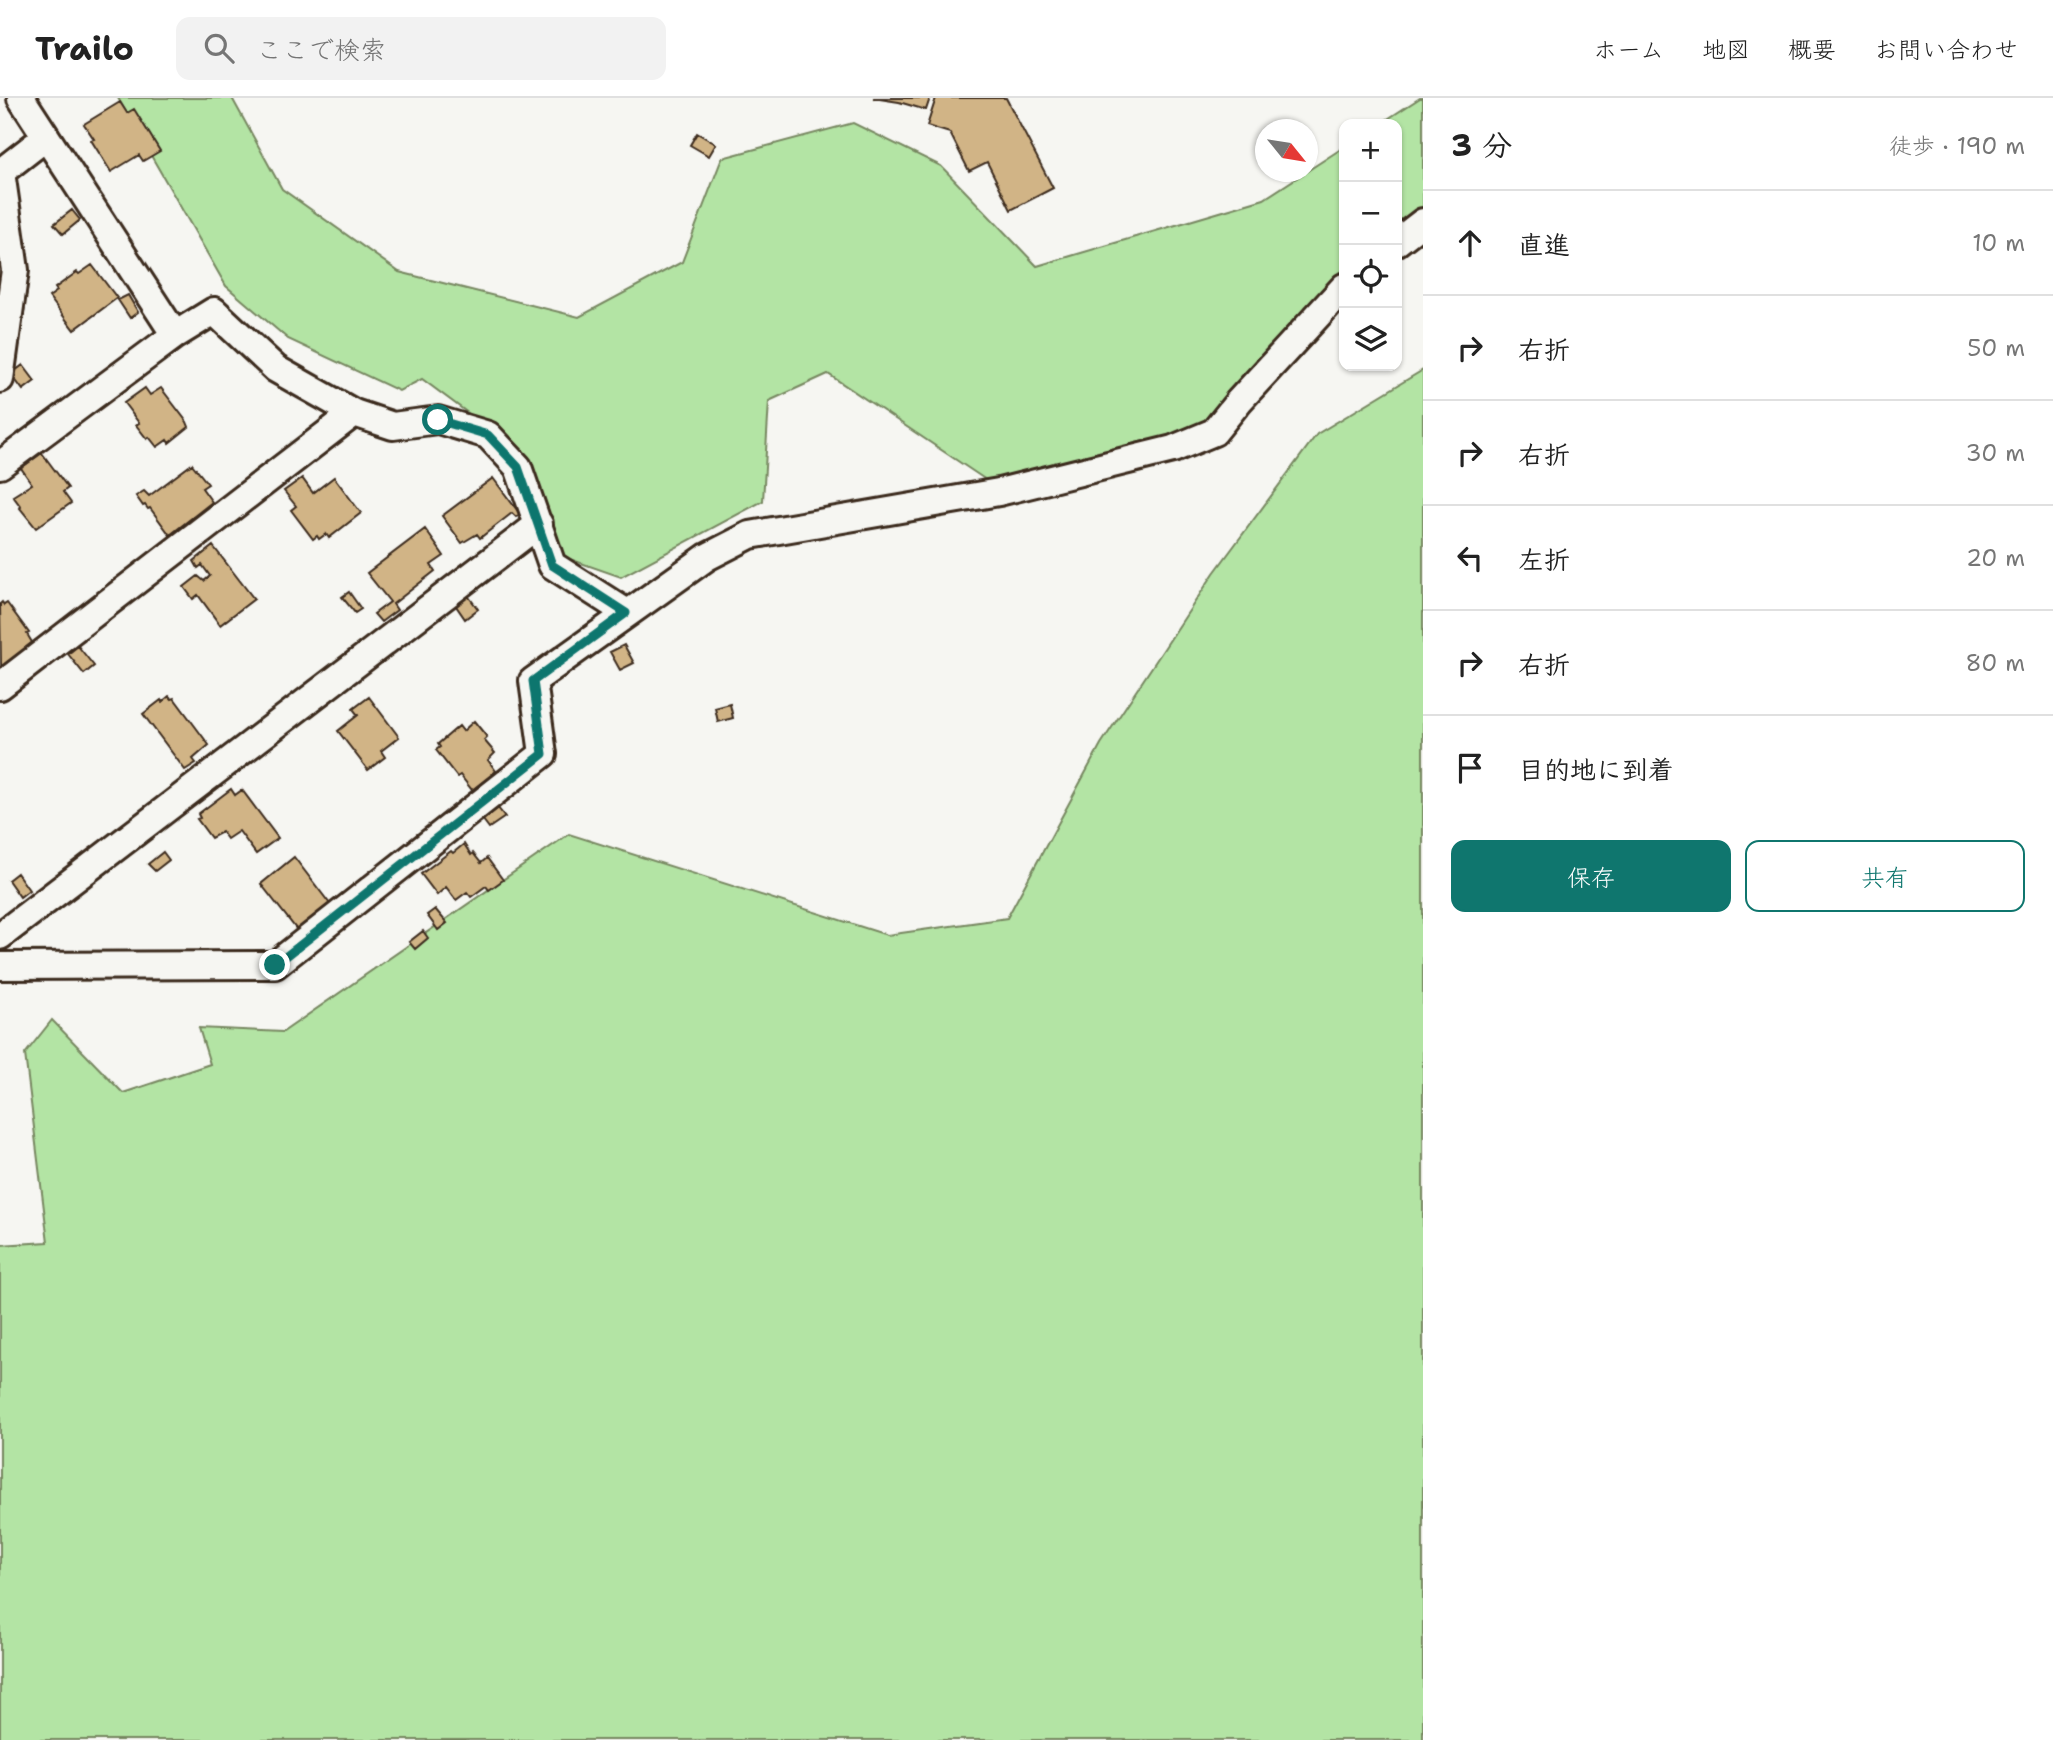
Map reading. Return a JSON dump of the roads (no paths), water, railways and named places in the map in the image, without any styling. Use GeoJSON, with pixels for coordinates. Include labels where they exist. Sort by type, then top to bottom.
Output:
{"type":"FeatureCollection","features":[{"type":"Feature","properties":{"kind":"street"},"geometry":{"type":"LineString","coordinates":[[21,98],[175,335]]}},
{"type":"Feature","properties":{"kind":"street"},"geometry":{"type":"LineString","coordinates":[[0,379],[15,270],[1,172],[46,137]]}},
{"type":"Feature","properties":{"kind":"street"},"geometry":{"type":"LineString","coordinates":[[1402,238],[1423,222]]}},
{"type":"Feature","properties":{"kind":"street"},"geometry":{"type":"LineString","coordinates":[[0,966],[275,965],[543,754],[533,681],[707,557],[750,535],[999,492],[1173,449],[1214,432],[1339,291]]}},
{"type":"Feature","properties":{"kind":"street"},"geometry":{"type":"LineString","coordinates":[[0,465],[175,335],[214,311],[276,369],[354,413],[393,426],[438,420],[488,435],[518,467],[552,565],[626,613]]}},
{"type":"Feature","properties":{"kind":"street"},"geometry":{"type":"LineString","coordinates":[[0,687],[354,413]]}},
{"type":"Feature","properties":{"kind":"street"},"geometry":{"type":"LineString","coordinates":[[0,936],[539,524]]}}]}
